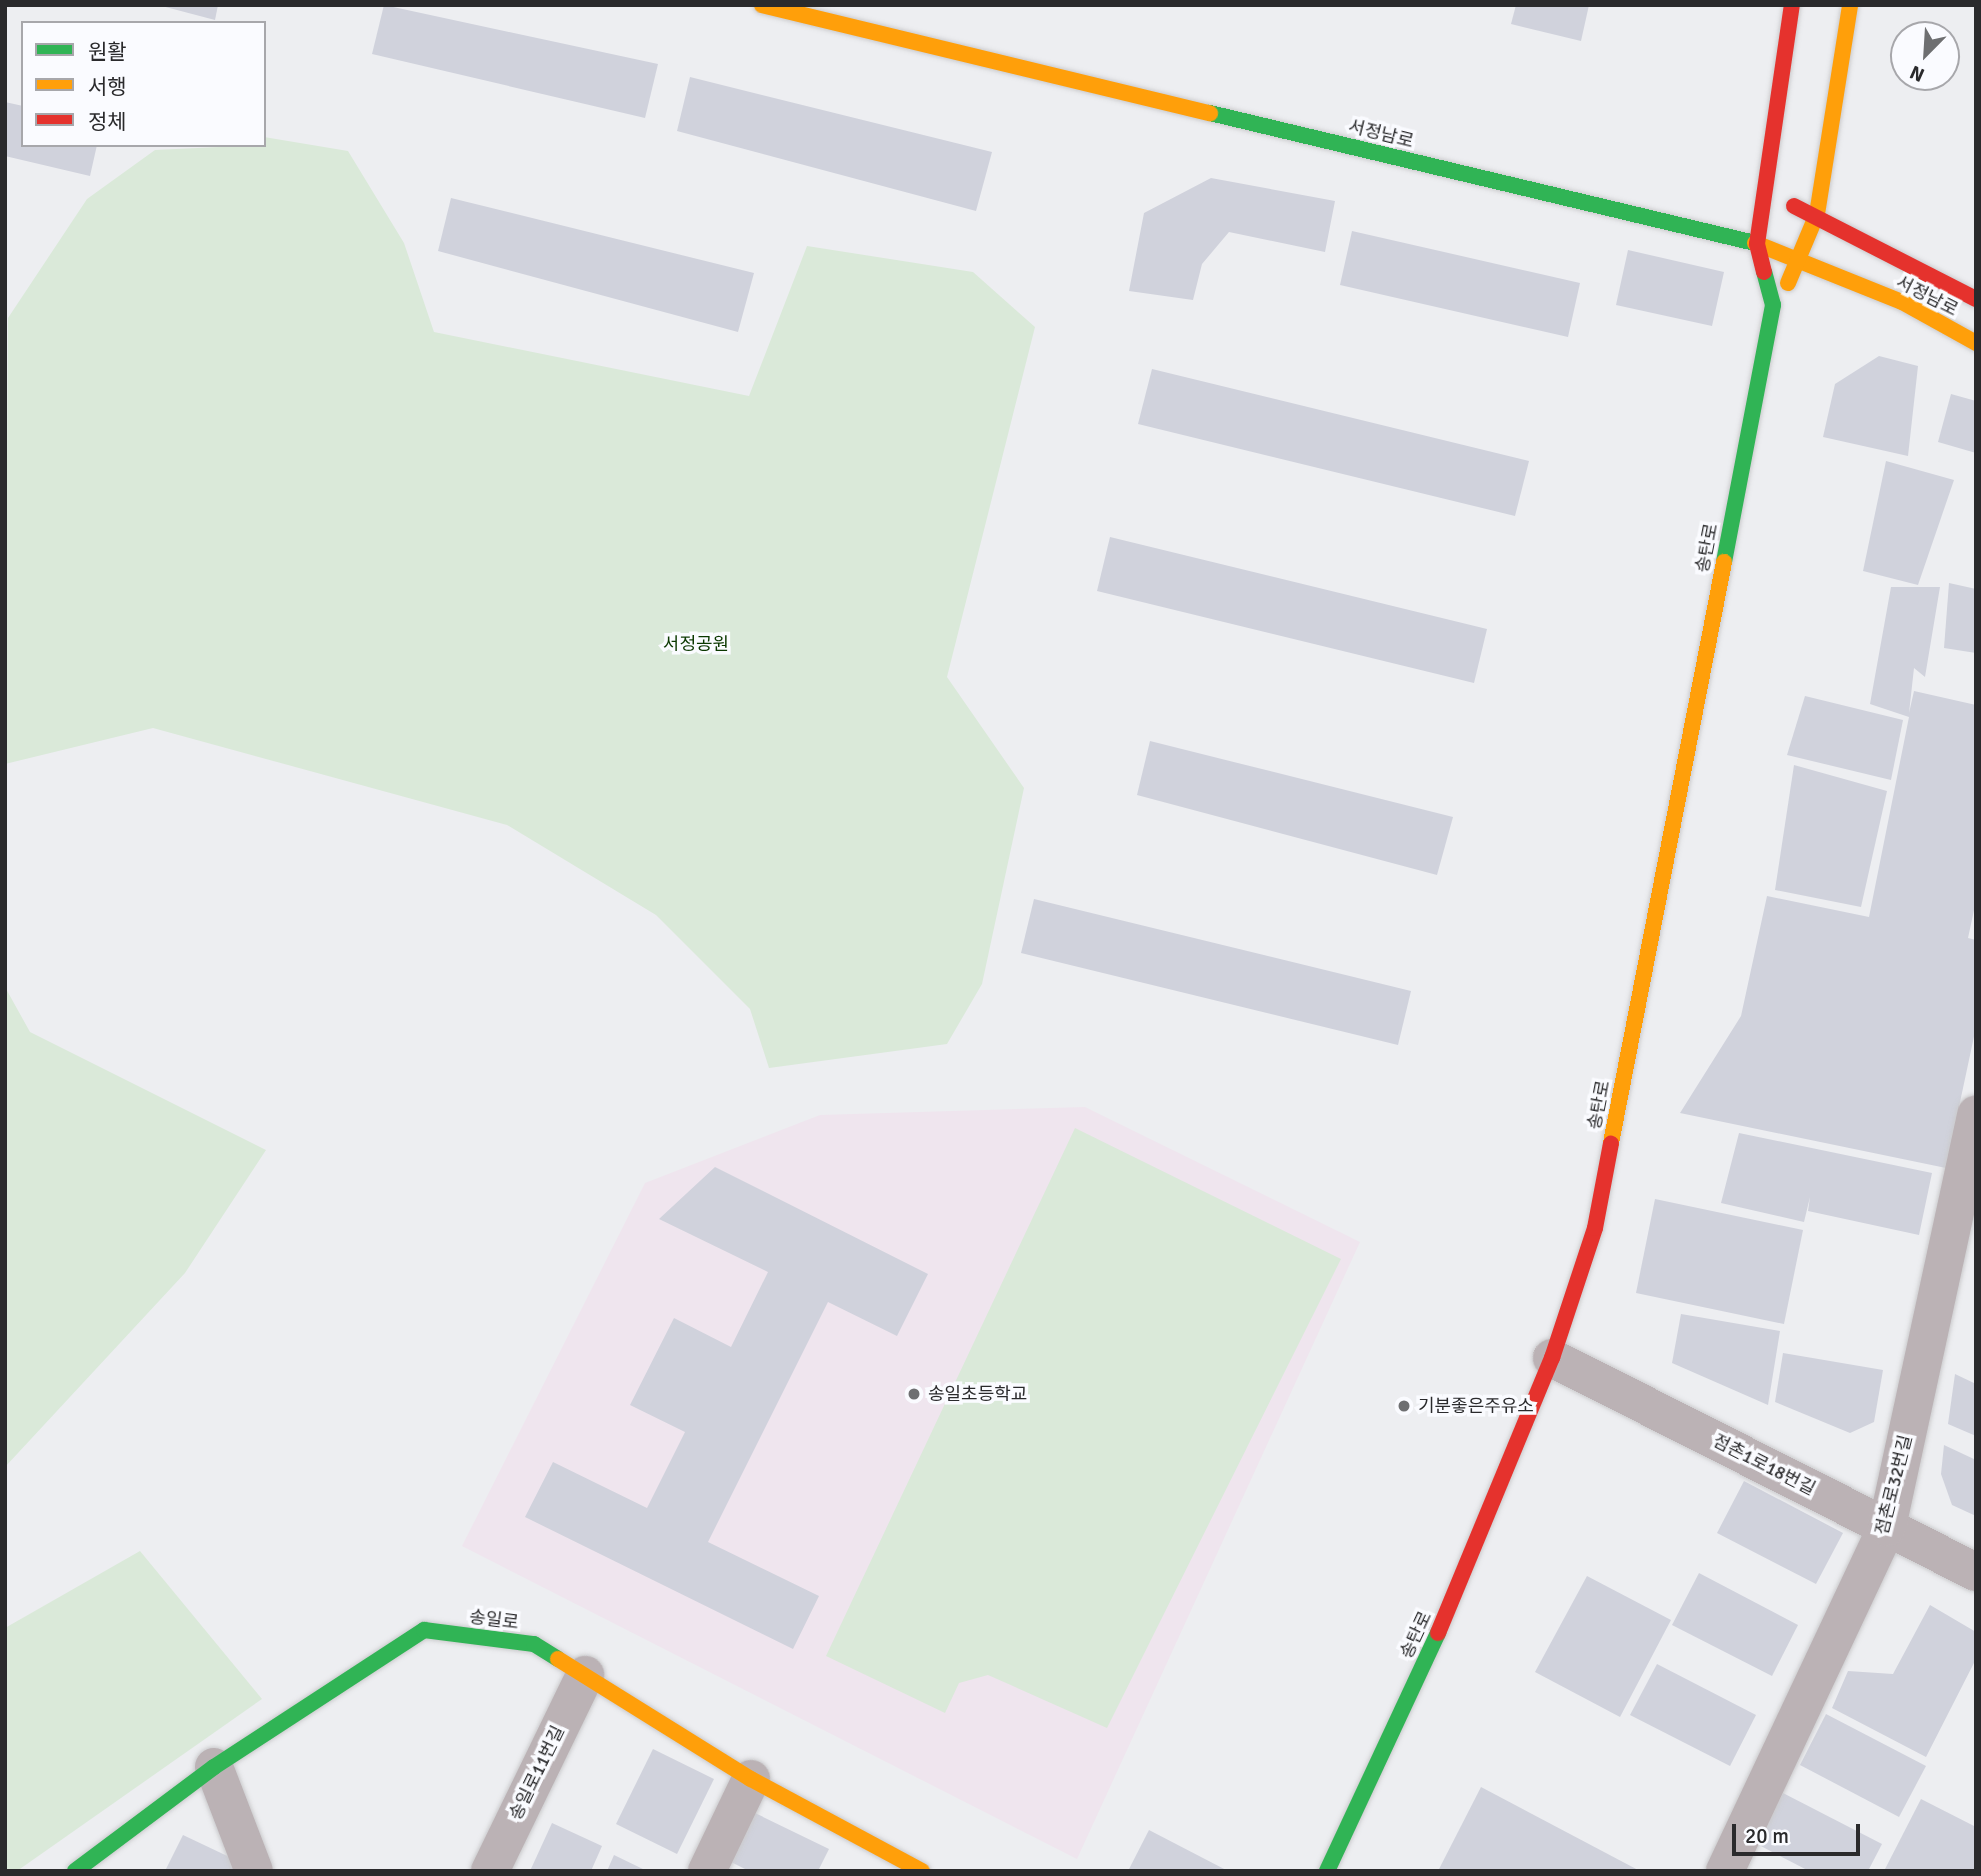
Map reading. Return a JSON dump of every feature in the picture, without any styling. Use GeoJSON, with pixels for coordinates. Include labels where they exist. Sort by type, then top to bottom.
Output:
{"type":"FeatureCollection","features":[{"type":"Feature","properties":{"kind":"street","name":"서정남로"},"geometry":{"type":"LineString","coordinates":[[762,5],[1757,244],[1902,302],[1976,343]]}},
{"type":"Feature","properties":{"kind":"street"},"geometry":{"type":"LineString","coordinates":[[1757,244],[1792,5]]}},
{"type":"Feature","properties":{"kind":"street","name":"송탄로"},"geometry":{"type":"LineString","coordinates":[[1327,1871],[1460,1586],[1552,1358],[1595,1228],[1773,305],[1801,262],[1817,214],[1850,5]]}},
{"type":"Feature","properties":{"kind":"street","name":"서정남로"},"geometry":{"type":"LineString","coordinates":[[1765,197],[1817,214],[1976,299]]}},
{"type":"Feature","properties":{"kind":"street","name":"송탄로"},"geometry":{"type":"LineString","coordinates":[[1757,244],[1773,305]]}},
{"type":"Feature","properties":{"kind":"street","name":"점촌로32번길"},"geometry":{"type":"LineString","coordinates":[[1725,1871],[1887,1527],[1976,1114]]}},
{"type":"Feature","properties":{"kind":"street","name":"점촌1로18번길"},"geometry":{"type":"LineString","coordinates":[[1552,1358],[1976,1572]]}},
{"type":"Feature","properties":{"kind":"street","name":"송일로"},"geometry":{"type":"LineString","coordinates":[[75,1871],[214,1767],[424,1630],[534,1644],[751,1779],[922,1871]]}},
{"type":"Feature","properties":{"kind":"street","name":"송일로11번길"},"geometry":{"type":"LineString","coordinates":[[490,1871],[585,1675]]}},
{"type":"Feature","properties":{"kind":"street"},"geometry":{"type":"LineString","coordinates":[[214,1767],[254,1871]]}},
{"type":"Feature","properties":{"kind":"street"},"geometry":{"type":"LineString","coordinates":[[707,1871],[751,1779]]}},
{"type":"Feature","properties":{"kind":"shaded area","name":"송일초등학교"},"geometry":{"type":"Polygon","coordinates":[[[1085,1107],[1360,1242],[1077,1859],[462,1546],[645,1183],[820,1115],[1085,1107]]]}},
{"type":"Feature","properties":{"kind":"green space","name":"서정공원"},"geometry":{"type":"Polygon","coordinates":[[[266,137],[348,151],[404,243],[434,332],[749,396],[807,246],[973,272],[1035,327],[947,677],[1024,788],[982,984],[947,1044],[769,1068],[750,1009],[656,915],[507,825],[153,728],[5,764],[8,318],[87,199],[155,150],[266,147],[266,137]]]}},
{"type":"Feature","properties":{"kind":"green space"},"geometry":{"type":"Polygon","coordinates":[[[5,987],[30,1032],[266,1150],[185,1273],[5,1467],[5,987]]]}},
{"type":"Feature","properties":{"kind":"green space"},"geometry":{"type":"Polygon","coordinates":[[[1075,1128],[1341,1259],[1107,1728],[988,1675],[959,1683],[945,1713],[826,1656],[1075,1128]]]}},
{"type":"Feature","properties":{"kind":"green space"},"geometry":{"type":"Polygon","coordinates":[[[140,1551],[262,1699],[17,1871],[5,1871],[5,1628],[140,1551]]]}},
{"type":"Feature","properties":{"kind":"building"},"geometry":{"type":"Polygon","coordinates":[[[158,5],[218,5],[215,20],[158,5]]]}},
{"type":"Feature","properties":{"kind":"building"},"geometry":{"type":"Polygon","coordinates":[[[384,5],[658,64],[645,118],[372,54],[384,5]]]}},
{"type":"Feature","properties":{"kind":"building"},"geometry":{"type":"Polygon","coordinates":[[[1516,5],[1589,5],[1581,41],[1511,24],[1516,5]]]}},
{"type":"Feature","properties":{"kind":"building"},"geometry":{"type":"Polygon","coordinates":[[[690,77],[992,152],[976,211],[677,131],[690,77]]]}},
{"type":"Feature","properties":{"kind":"building"},"geometry":{"type":"Polygon","coordinates":[[[5,102],[21,106],[21,147],[97,147],[90,176],[5,156],[5,102]]]}},
{"type":"Feature","properties":{"kind":"building"},"geometry":{"type":"Polygon","coordinates":[[[1211,178],[1335,201],[1325,252],[1229,232],[1202,264],[1193,300],[1129,291],[1144,213],[1211,178]]]}},
{"type":"Feature","properties":{"kind":"building"},"geometry":{"type":"Polygon","coordinates":[[[451,198],[754,273],[738,332],[438,251],[451,198]]]}},
{"type":"Feature","properties":{"kind":"building"},"geometry":{"type":"Polygon","coordinates":[[[1352,231],[1580,283],[1568,337],[1340,285],[1352,231]]]}},
{"type":"Feature","properties":{"kind":"building"},"geometry":{"type":"Polygon","coordinates":[[[1628,250],[1724,272],[1712,326],[1616,305],[1628,250]]]}},
{"type":"Feature","properties":{"kind":"building"},"geometry":{"type":"Polygon","coordinates":[[[1879,356],[1918,366],[1908,456],[1823,437],[1835,384],[1879,356]]]}},
{"type":"Feature","properties":{"kind":"building"},"geometry":{"type":"Polygon","coordinates":[[[1152,369],[1529,461],[1515,516],[1138,424],[1152,369]]]}},
{"type":"Feature","properties":{"kind":"building"},"geometry":{"type":"Polygon","coordinates":[[[1951,394],[1976,401],[1976,453],[1938,442],[1951,394]]]}},
{"type":"Feature","properties":{"kind":"building"},"geometry":{"type":"Polygon","coordinates":[[[1886,461],[1954,480],[1918,585],[1863,571],[1886,461]]]}},
{"type":"Feature","properties":{"kind":"building"},"geometry":{"type":"Polygon","coordinates":[[[1110,537],[1487,629],[1474,683],[1097,591],[1110,537]]]}},
{"type":"Feature","properties":{"kind":"building"},"geometry":{"type":"Polygon","coordinates":[[[1949,583],[1976,589],[1976,653],[1944,648],[1949,583]]]}},
{"type":"Feature","properties":{"kind":"building"},"geometry":{"type":"Polygon","coordinates":[[[1891,587],[1940,587],[1925,677],[1914,668],[1909,713],[1914,691],[1976,705],[1976,901],[1968,938],[1976,940],[1976,1027],[1946,1168],[1680,1113],[1741,1016],[1767,896],[1869,917],[1909,717],[1870,704],[1891,587]]]}},
{"type":"Feature","properties":{"kind":"building"},"geometry":{"type":"Polygon","coordinates":[[[1805,696],[1903,720],[1891,780],[1787,755],[1805,696]]]}},
{"type":"Feature","properties":{"kind":"building"},"geometry":{"type":"Polygon","coordinates":[[[1150,741],[1453,817],[1437,875],[1137,795],[1150,741]]]}},
{"type":"Feature","properties":{"kind":"building"},"geometry":{"type":"Polygon","coordinates":[[[1794,765],[1887,791],[1861,907],[1775,890],[1794,765]]]}},
{"type":"Feature","properties":{"kind":"building"},"geometry":{"type":"Polygon","coordinates":[[[1034,899],[1411,991],[1398,1045],[1021,953],[1034,899]]]}},
{"type":"Feature","properties":{"kind":"building"},"geometry":{"type":"Polygon","coordinates":[[[1739,1133],[1932,1173],[1919,1235],[1808,1211],[1810,1197],[1804,1222],[1721,1203],[1739,1133]]]}},
{"type":"Feature","properties":{"kind":"building"},"geometry":{"type":"Polygon","coordinates":[[[715,1167],[928,1274],[897,1336],[828,1302],[708,1542],[819,1596],[793,1649],[525,1517],[553,1462],[647,1508],[685,1432],[630,1405],[674,1318],[731,1347],[768,1272],[659,1219],[715,1167]]]}},
{"type":"Feature","properties":{"kind":"building"},"geometry":{"type":"Polygon","coordinates":[[[1655,1199],[1803,1230],[1784,1324],[1636,1293],[1655,1199]]]}},
{"type":"Feature","properties":{"kind":"building"},"geometry":{"type":"Polygon","coordinates":[[[1681,1314],[1780,1331],[1768,1405],[1672,1363],[1681,1314]]]}},
{"type":"Feature","properties":{"kind":"building"},"geometry":{"type":"Polygon","coordinates":[[[1783,1353],[1883,1370],[1874,1422],[1850,1433],[1775,1402],[1783,1353]]]}},
{"type":"Feature","properties":{"kind":"building"},"geometry":{"type":"Polygon","coordinates":[[[1955,1374],[1976,1384],[1976,1436],[1948,1424],[1955,1374]]]}},
{"type":"Feature","properties":{"kind":"building"},"geometry":{"type":"Polygon","coordinates":[[[1944,1445],[1976,1460],[1976,1516],[1952,1505],[1941,1474],[1944,1445]]]}},
{"type":"Feature","properties":{"kind":"building"},"geometry":{"type":"Polygon","coordinates":[[[1744,1481],[1843,1533],[1816,1584],[1717,1533],[1744,1481]]]}},
{"type":"Feature","properties":{"kind":"building"},"geometry":{"type":"Polygon","coordinates":[[[1699,1573],[1798,1625],[1772,1676],[1672,1625],[1699,1573]]]}},
{"type":"Feature","properties":{"kind":"building"},"geometry":{"type":"Polygon","coordinates":[[[1587,1576],[1671,1620],[1620,1717],[1535,1672],[1587,1576]]]}},
{"type":"Feature","properties":{"kind":"building"},"geometry":{"type":"Polygon","coordinates":[[[1930,1605],[1976,1632],[1976,1659],[1926,1757],[1832,1708],[1848,1671],[1893,1674],[1930,1605]]]}},
{"type":"Feature","properties":{"kind":"building"},"geometry":{"type":"Polygon","coordinates":[[[1657,1664],[1756,1715],[1730,1766],[1630,1715],[1657,1664]]]}},
{"type":"Feature","properties":{"kind":"building"},"geometry":{"type":"Polygon","coordinates":[[[1826,1714],[1926,1766],[1899,1817],[1800,1765],[1826,1714]]]}},
{"type":"Feature","properties":{"kind":"building"},"geometry":{"type":"Polygon","coordinates":[[[653,1749],[714,1779],[677,1854],[616,1824],[653,1749]]]}},
{"type":"Feature","properties":{"kind":"building"},"geometry":{"type":"Polygon","coordinates":[[[1481,1787],[1640,1871],[1438,1871],[1481,1787]]]}},
{"type":"Feature","properties":{"kind":"building"},"geometry":{"type":"Polygon","coordinates":[[[1783,1793],[1882,1844],[1868,1871],[1809,1871],[1757,1844],[1783,1793]]]}},
{"type":"Feature","properties":{"kind":"building"},"geometry":{"type":"Polygon","coordinates":[[[1921,1799],[1976,1827],[1976,1871],[1884,1871],[1921,1799]]]}},
{"type":"Feature","properties":{"kind":"building"},"geometry":{"type":"Polygon","coordinates":[[[753,1812],[829,1849],[818,1871],[749,1871],[729,1861],[753,1812]]]}},
{"type":"Feature","properties":{"kind":"building"},"geometry":{"type":"Polygon","coordinates":[[[552,1823],[602,1846],[591,1871],[530,1871],[552,1823]]]}},
{"type":"Feature","properties":{"kind":"building"},"geometry":{"type":"Polygon","coordinates":[[[1149,1830],[1228,1871],[1128,1871],[1149,1830]]]}},
{"type":"Feature","properties":{"kind":"building"},"geometry":{"type":"Polygon","coordinates":[[[183,1835],[242,1863],[239,1871],[165,1871],[183,1835]]]}},
{"type":"Feature","properties":{"kind":"building"},"geometry":{"type":"Polygon","coordinates":[[[614,1855],[647,1871],[607,1871],[614,1855]]]}},
{"type":"Feature","properties":{"kind":"traffic: fast"},"geometry":{"type":"LineString","coordinates":[[1210,113],[1755,243]]}},
{"type":"Feature","properties":{"kind":"traffic: fast"},"geometry":{"type":"LineString","coordinates":[[1724,562],[1773,305],[1764,272]]}},
{"type":"Feature","properties":{"kind":"traffic: fast"},"geometry":{"type":"LineString","coordinates":[[75,1871],[214,1767],[424,1630],[534,1644],[558,1659]]}},
{"type":"Feature","properties":{"kind":"traffic: fast"},"geometry":{"type":"LineString","coordinates":[[1327,1871],[1438,1633]]}},
{"type":"Feature","properties":{"kind":"traffic: slow"},"geometry":{"type":"LineString","coordinates":[[762,5],[1210,113]]}},
{"type":"Feature","properties":{"kind":"traffic: slow"},"geometry":{"type":"LineString","coordinates":[[1788,283],[1817,214],[1850,5]]}},
{"type":"Feature","properties":{"kind":"traffic: slow"},"geometry":{"type":"LineString","coordinates":[[1755,243],[1902,302],[1976,343]]}},
{"type":"Feature","properties":{"kind":"traffic: slow"},"geometry":{"type":"LineString","coordinates":[[1611,1143],[1724,562]]}},
{"type":"Feature","properties":{"kind":"traffic: slow"},"geometry":{"type":"LineString","coordinates":[[558,1659],[751,1779],[922,1871]]}},
{"type":"Feature","properties":{"kind":"traffic: jam"},"geometry":{"type":"LineString","coordinates":[[1764,272],[1757,244],[1792,5]]}},
{"type":"Feature","properties":{"kind":"traffic: jam"},"geometry":{"type":"LineString","coordinates":[[1794,206],[1976,299]]}},
{"type":"Feature","properties":{"kind":"traffic: jam"},"geometry":{"type":"LineString","coordinates":[[1438,1633],[1552,1358],[1595,1228],[1611,1143]]}},
{"type":"Feature","properties":{"kind":"place","name":"송일초등학교"},"geometry":{"type":"Point","coordinates":[914,1394]}},
{"type":"Feature","properties":{"kind":"place","name":"기분좋은주유소"},"geometry":{"type":"Point","coordinates":[1404,1406]}}]}
